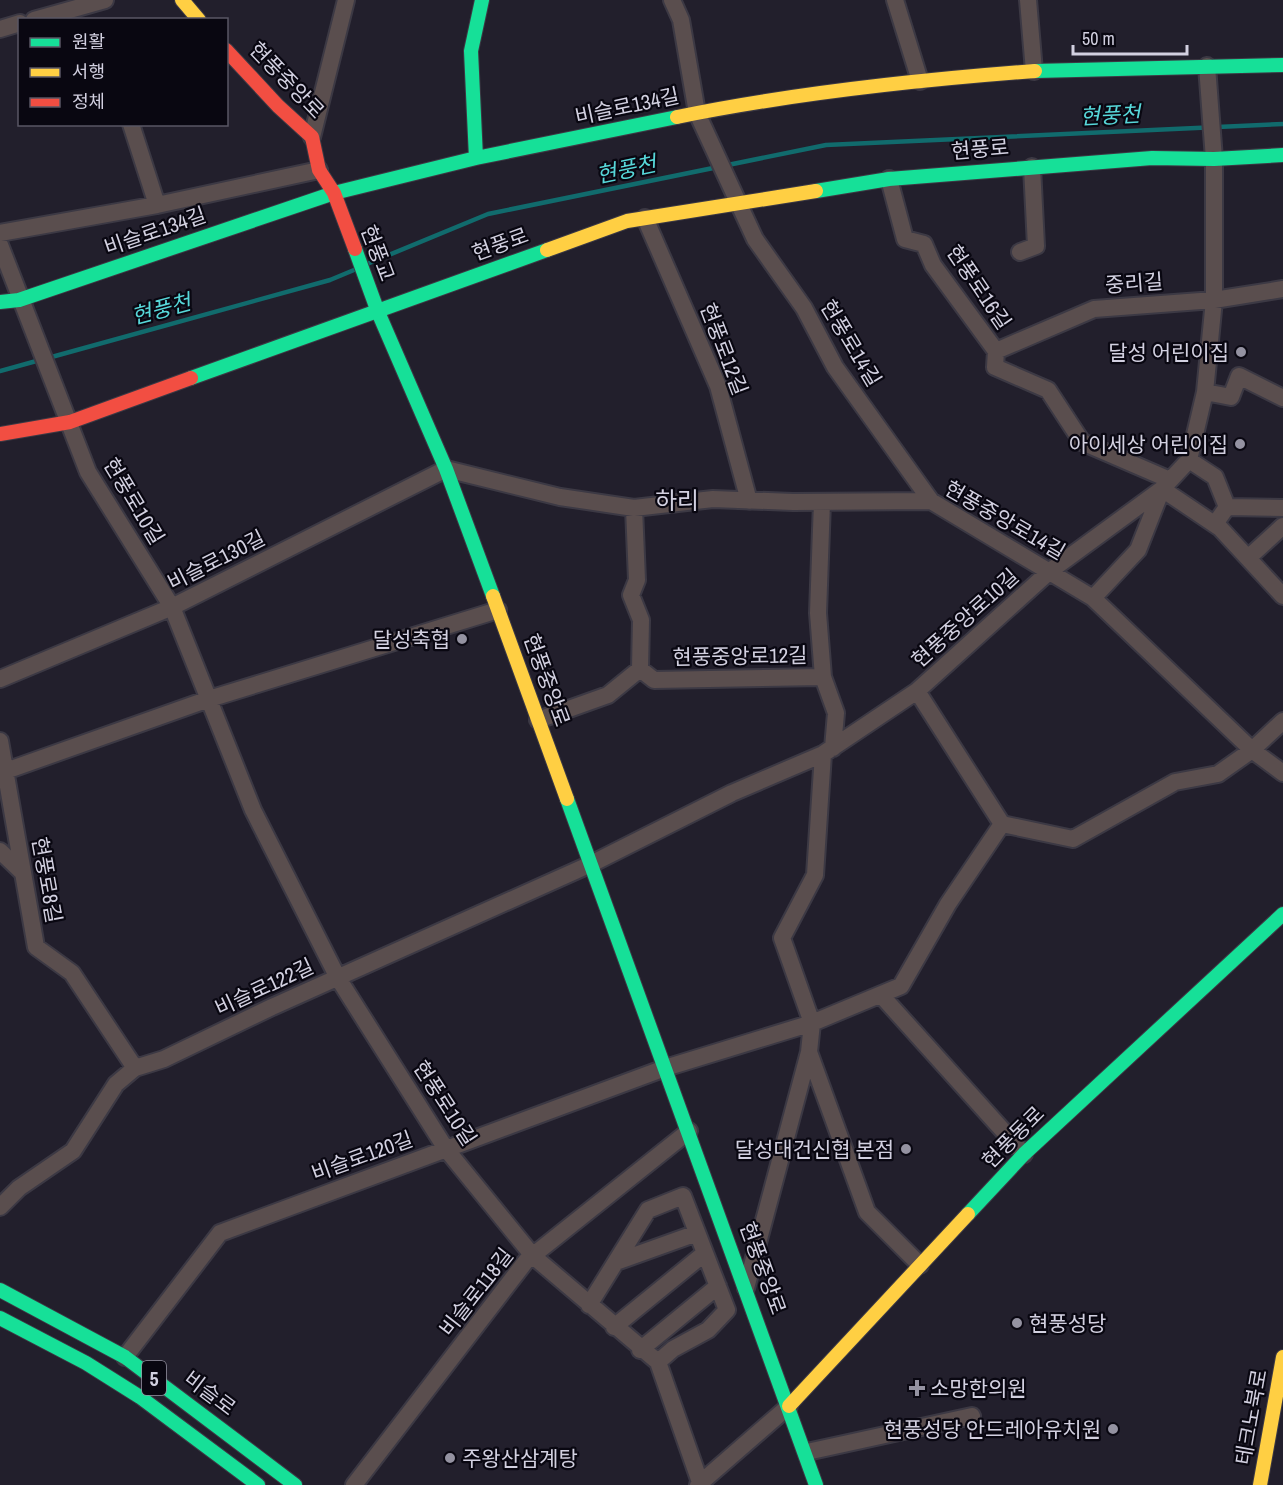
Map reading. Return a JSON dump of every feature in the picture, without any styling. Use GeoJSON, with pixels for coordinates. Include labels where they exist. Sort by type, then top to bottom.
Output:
{"type":"FeatureCollection","features":[{"type":"Feature","properties":{"kind":"street"},"geometry":{"type":"LineString","coordinates":[[182,0],[198,18]]}},
{"type":"Feature","properties":{"kind":"street"},"geometry":{"type":"LineString","coordinates":[[312,137],[346,0]]}},
{"type":"Feature","properties":{"kind":"street"},"geometry":{"type":"LineString","coordinates":[[476,158],[471,51],[482,0]]}},
{"type":"Feature","properties":{"kind":"street","name":"현풍로14길"},"geometry":{"type":"LineString","coordinates":[[672,0],[681,20],[696,113],[755,239],[804,308],[835,367],[931,501]]}},
{"type":"Feature","properties":{"kind":"street"},"geometry":{"type":"LineString","coordinates":[[895,0],[920,81]]}},
{"type":"Feature","properties":{"kind":"street"},"geometry":{"type":"LineString","coordinates":[[1028,0],[1034,71]]}},
{"type":"Feature","properties":{"kind":"street"},"geometry":{"type":"LineString","coordinates":[[45,18],[98,8]]}},
{"type":"Feature","properties":{"kind":"street"},"geometry":{"type":"LineString","coordinates":[[0,29],[18,24]]}},
{"type":"Feature","properties":{"kind":"street","name":"현풍중앙로"},"geometry":{"type":"LineString","coordinates":[[228,52],[278,106],[312,137],[319,170],[334,192],[338,209]]}},
{"type":"Feature","properties":{"kind":"street","name":"비슬로134길"},"geometry":{"type":"LineString","coordinates":[[0,302],[19,300],[334,192],[476,158],[696,113],[920,81],[1034,71],[1283,65]]}},
{"type":"Feature","properties":{"kind":"street"},"geometry":{"type":"LineString","coordinates":[[1207,66],[1214,159],[1214,300],[1205,392],[1189,460],[1215,477],[1227,507]]}},
{"type":"Feature","properties":{"kind":"street"},"geometry":{"type":"LineString","coordinates":[[132,126],[157,205]]}},
{"type":"Feature","properties":{"kind":"street","name":"현풍로"},"geometry":{"type":"LineString","coordinates":[[0,434],[70,422],[627,221],[889,179],[1152,158],[1214,159],[1283,155]]}},
{"type":"Feature","properties":{"kind":"street","name":"현풍로"},"geometry":{"type":"LineString","coordinates":[[1020,252],[1036,246],[1032,167]]}},
{"type":"Feature","properties":{"kind":"street"},"geometry":{"type":"LineString","coordinates":[[0,233],[157,205],[319,170]]}},
{"type":"Feature","properties":{"kind":"street","name":"현풍로16길"},"geometry":{"type":"LineString","coordinates":[[889,179],[904,239],[924,244],[933,266],[996,351],[995,367],[1048,390],[1082,442],[1166,484],[1215,524],[1283,596]]}},
{"type":"Feature","properties":{"kind":"street","name":"현풍교"},"geometry":{"type":"LineString","coordinates":[[338,209],[378,312]]}},
{"type":"Feature","properties":{"kind":"street","name":"현풍로12길"},"geometry":{"type":"LineString","coordinates":[[645,218],[718,386],[749,501]]}},
{"type":"Feature","properties":{"kind":"street","name":"현풍로10길"},"geometry":{"type":"LineString","coordinates":[[0,245],[19,300],[70,422],[88,472],[172,607],[253,810],[338,978],[446,1149],[533,1256],[640,1350],[658,1362]]}},
{"type":"Feature","properties":{"kind":"street","name":"중리길"},"geometry":{"type":"LineString","coordinates":[[996,351],[1094,309],[1214,300],[1283,290]]}},
{"type":"Feature","properties":{"kind":"street","name":"현풍중앙로"},"geometry":{"type":"LineString","coordinates":[[378,312],[446,469],[807,1452],[816,1485]]}},
{"type":"Feature","properties":{"kind":"street"},"geometry":{"type":"LineString","coordinates":[[1205,392],[1231,397],[1239,376],[1283,398]]}},
{"type":"Feature","properties":{"kind":"street","name":"현풍중앙로10길"},"geometry":{"type":"LineString","coordinates":[[591,864],[732,793],[828,751],[917,691],[1050,571],[1166,484],[1189,460]]}},
{"type":"Feature","properties":{"kind":"street","name":"현풍중앙로14길"},"geometry":{"type":"LineString","coordinates":[[446,469],[560,497],[634,508],[713,500],[931,501],[1093,598],[1252,750],[1283,773]]}},
{"type":"Feature","properties":{"kind":"street","name":"비슬로130길"},"geometry":{"type":"LineString","coordinates":[[0,679],[172,607],[446,469]]}},
{"type":"Feature","properties":{"kind":"street","name":"현풍중앙로10길"},"geometry":{"type":"LineString","coordinates":[[1093,598],[1138,550],[1166,484]]}},
{"type":"Feature","properties":{"kind":"street","name":"현풍중앙로12길"},"geometry":{"type":"LineString","coordinates":[[640,669],[654,680],[823,676],[818,613],[822,502]]}},
{"type":"Feature","properties":{"kind":"street"},"geometry":{"type":"LineString","coordinates":[[1227,507],[1283,508]]}},
{"type":"Feature","properties":{"kind":"street"},"geometry":{"type":"LineString","coordinates":[[1215,524],[1227,507]]}},
{"type":"Feature","properties":{"kind":"street"},"geometry":{"type":"LineString","coordinates":[[538,720],[609,695],[640,669],[641,620],[631,594],[637,580],[634,508]]}},
{"type":"Feature","properties":{"kind":"street"},"geometry":{"type":"LineString","coordinates":[[1248,558],[1283,526]]}},
{"type":"Feature","properties":{"kind":"street"},"geometry":{"type":"LineString","coordinates":[[4,771],[209,699],[498,610]]}},
{"type":"Feature","properties":{"kind":"street"},"geometry":{"type":"LineString","coordinates":[[746,1288],[809,1052],[812,1023],[782,938],[815,875],[828,751],[836,713],[823,676]]}},
{"type":"Feature","properties":{"kind":"street"},"geometry":{"type":"LineString","coordinates":[[917,691],[1002,824],[1073,838],[1175,782],[1218,774],[1252,750],[1283,721]]}},
{"type":"Feature","properties":{"kind":"street","name":"현풍로8길"},"geometry":{"type":"LineString","coordinates":[[0,741],[36,947],[72,973],[135,1068]]}},
{"type":"Feature","properties":{"kind":"street"},"geometry":{"type":"LineString","coordinates":[[665,1068],[812,1023],[901,986],[948,904],[1002,824]]}},
{"type":"Feature","properties":{"kind":"street"},"geometry":{"type":"LineString","coordinates":[[0,851],[21,871]]}},
{"type":"Feature","properties":{"kind":"street","name":"비슬로122길"},"geometry":{"type":"LineString","coordinates":[[0,1207],[19,1188],[73,1151],[116,1084],[135,1068],[164,1059],[591,864]]}},
{"type":"Feature","properties":{"kind":"street","name":"현풍동로"},"geometry":{"type":"LineString","coordinates":[[789,1406],[1024,1154],[1283,914]]}},
{"type":"Feature","properties":{"kind":"street"},"geometry":{"type":"LineString","coordinates":[[881,995],[1024,1154]]}},
{"type":"Feature","properties":{"kind":"street"},"geometry":{"type":"LineString","coordinates":[[809,1052],[867,1212],[920,1265]]}},
{"type":"Feature","properties":{"kind":"street","name":"비슬로120길"},"geometry":{"type":"LineString","coordinates":[[125,1357],[220,1233],[665,1068]]}},
{"type":"Feature","properties":{"kind":"street","name":"비슬로118길"},"geometry":{"type":"LineString","coordinates":[[354,1485],[526,1261],[689,1131]]}},
{"type":"Feature","properties":{"kind":"street"},"geometry":{"type":"LineString","coordinates":[[589,1305],[648,1210],[683,1196],[727,1310],[708,1330],[673,1349],[658,1362],[699,1484],[789,1406]]}},
{"type":"Feature","properties":{"kind":"street"},"geometry":{"type":"LineString","coordinates":[[616,1262],[697,1233]]}},
{"type":"Feature","properties":{"kind":"street"},"geometry":{"type":"LineString","coordinates":[[614,1327],[705,1253]]}},
{"type":"Feature","properties":{"kind":"street"},"geometry":{"type":"LineString","coordinates":[[640,1350],[718,1286]]}},
{"type":"Feature","properties":{"kind":"street","name":"비슬로"},"geometry":{"type":"LineString","coordinates":[[0,1290],[125,1357],[295,1485]]}},
{"type":"Feature","properties":{"kind":"street","name":"비슬로"},"geometry":{"type":"LineString","coordinates":[[0,1318],[86,1363],[140,1397],[258,1485]]}},
{"type":"Feature","properties":{"kind":"street","name":"테크노북로"},"geometry":{"type":"LineString","coordinates":[[1260,1485],[1283,1357]]}},
{"type":"Feature","properties":{"kind":"street"},"geometry":{"type":"LineString","coordinates":[[807,1452],[972,1416]]}},
{"type":"Feature","properties":{"kind":"waterway","name":"현풍천"},"geometry":{"type":"LineString","coordinates":[[367,264],[488,214],[826,145],[1283,124]]}},
{"type":"Feature","properties":{"kind":"waterway","name":"현풍천"},"geometry":{"type":"LineString","coordinates":[[48,358],[330,280],[354,270]]}},
{"type":"Feature","properties":{"kind":"waterway","name":"현풍천"},"geometry":{"type":"LineString","coordinates":[[0,371],[40,360]]}},
{"type":"Feature","properties":{"kind":"traffic: fast"},"geometry":{"type":"LineString","coordinates":[[476,158],[471,51],[482,0]]}},
{"type":"Feature","properties":{"kind":"traffic: fast"},"geometry":{"type":"LineString","coordinates":[[1035,71],[1283,65]]}},
{"type":"Feature","properties":{"kind":"traffic: fast"},"geometry":{"type":"LineString","coordinates":[[0,302],[19,300],[334,193],[476,158],[677,117]]}},
{"type":"Feature","properties":{"kind":"traffic: fast"},"geometry":{"type":"LineString","coordinates":[[816,191],[889,179],[1152,158],[1214,159],[1283,155]]}},
{"type":"Feature","properties":{"kind":"traffic: fast"},"geometry":{"type":"LineString","coordinates":[[355,249],[378,312],[446,469],[493,596]]}},
{"type":"Feature","properties":{"kind":"traffic: fast"},"geometry":{"type":"LineString","coordinates":[[191,378],[547,250]]}},
{"type":"Feature","properties":{"kind":"traffic: fast"},"geometry":{"type":"LineString","coordinates":[[567,799],[816,1485]]}},
{"type":"Feature","properties":{"kind":"traffic: fast"},"geometry":{"type":"LineString","coordinates":[[968,1214],[1024,1154],[1283,914]]}},
{"type":"Feature","properties":{"kind":"traffic: fast"},"geometry":{"type":"LineString","coordinates":[[0,1290],[125,1357],[295,1485]]}},
{"type":"Feature","properties":{"kind":"traffic: fast"},"geometry":{"type":"LineString","coordinates":[[0,1318],[86,1363],[140,1397],[258,1485]]}},
{"type":"Feature","properties":{"kind":"traffic: slow"},"geometry":{"type":"LineString","coordinates":[[182,0],[197,18]]}},
{"type":"Feature","properties":{"kind":"traffic: slow"},"geometry":{"type":"LineString","coordinates":[[677,117],[855,88],[1035,71]]}},
{"type":"Feature","properties":{"kind":"traffic: slow"},"geometry":{"type":"LineString","coordinates":[[547,250],[627,221],[816,191]]}},
{"type":"Feature","properties":{"kind":"traffic: slow"},"geometry":{"type":"LineString","coordinates":[[493,596],[567,799]]}},
{"type":"Feature","properties":{"kind":"traffic: slow"},"geometry":{"type":"LineString","coordinates":[[789,1406],[968,1214]]}},
{"type":"Feature","properties":{"kind":"traffic: slow"},"geometry":{"type":"LineString","coordinates":[[1260,1485],[1283,1357]]}},
{"type":"Feature","properties":{"kind":"traffic: jam"},"geometry":{"type":"LineString","coordinates":[[228,52],[278,106],[312,137],[319,170],[334,193],[355,249]]}},
{"type":"Feature","properties":{"kind":"traffic: jam"},"geometry":{"type":"LineString","coordinates":[[0,434],[70,422],[191,378]]}},
{"type":"Feature","properties":{"kind":"place","name":"달성 어린이집"},"geometry":{"type":"Point","coordinates":[1241,352]}},
{"type":"Feature","properties":{"kind":"place","name":"아이세상 어린이집"},"geometry":{"type":"Point","coordinates":[1240,444]}},
{"type":"Feature","properties":{"kind":"place","name":"달성축협"},"geometry":{"type":"Point","coordinates":[462,639]}},
{"type":"Feature","properties":{"kind":"place","name":"달성대건신협 본점"},"geometry":{"type":"Point","coordinates":[906,1149]}},
{"type":"Feature","properties":{"kind":"place","name":"현풍성당"},"geometry":{"type":"Point","coordinates":[1017,1323]}},
{"type":"Feature","properties":{"kind":"place","name":"소망한의원"},"geometry":{"type":"Point","coordinates":[917,1388]}},
{"type":"Feature","properties":{"kind":"place","name":"현풍성당 안드레아유치원"},"geometry":{"type":"Point","coordinates":[1113,1429]}},
{"type":"Feature","properties":{"kind":"place","name":"주왕산삼계탕"},"geometry":{"type":"Point","coordinates":[450,1458]}},
{"type":"Feature","properties":{"kind":"district","name":"하리"},"geometry":{"type":"Point","coordinates":[677,500]}}]}
